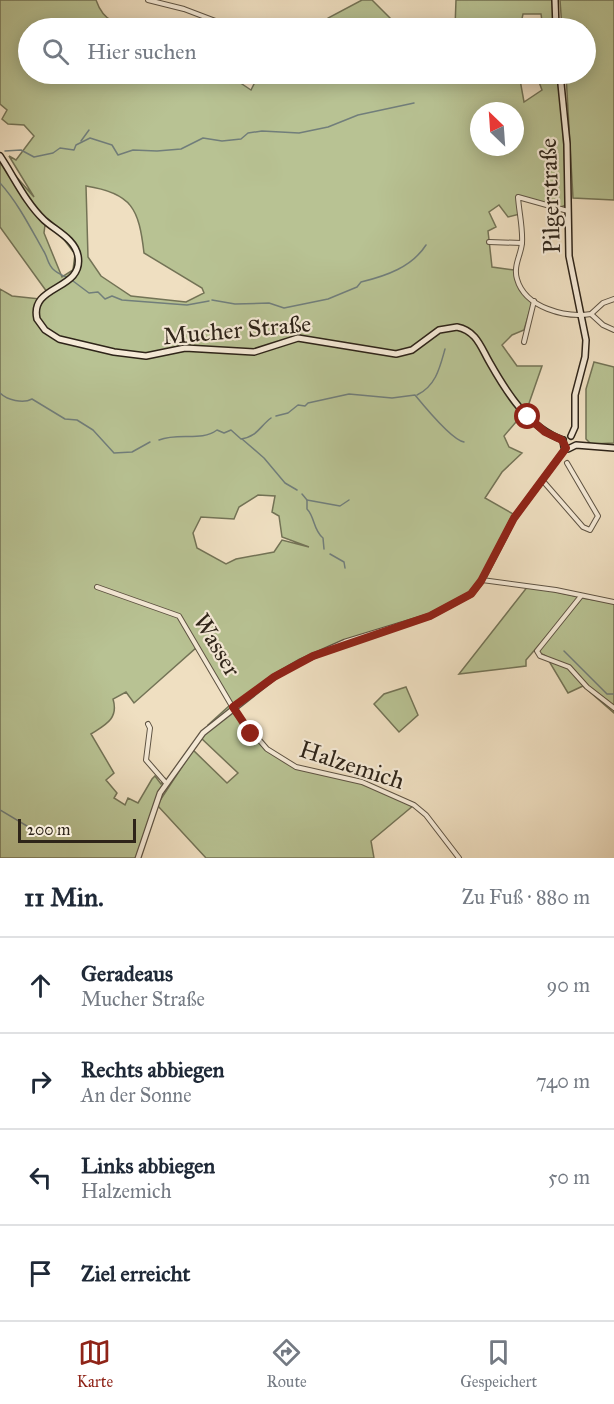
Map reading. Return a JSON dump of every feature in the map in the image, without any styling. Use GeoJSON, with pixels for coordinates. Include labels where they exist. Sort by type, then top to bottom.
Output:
{"type":"FeatureCollection","features":[{"type":"Feature","properties":{"kind":"main road"},"geometry":{"type":"LineString","coordinates":[[555,0],[556,18]]}},
{"type":"Feature","properties":{"kind":"main road","name":"Pilgerstraße"},"geometry":{"type":"LineString","coordinates":[[561,84],[567,144],[569,256],[586,340],[585,357],[575,394],[575,427],[571,436]]}},
{"type":"Feature","properties":{"kind":"main road","name":"Mucher Straße"},"geometry":{"type":"LineString","coordinates":[[0,156],[35,210],[71,242],[78,254],[77,268],[71,278],[44,295],[37,306],[37,319],[51,335],[106,350],[146,356],[185,348],[254,352],[298,338],[396,354],[412,350],[439,330],[457,327],[476,337],[496,373],[528,417],[545,432],[562,440]]}},
{"type":"Feature","properties":{"kind":"main road"},"geometry":{"type":"LineString","coordinates":[[576,445],[571,436],[562,440],[566,448],[570,449],[576,445],[614,448]]}},
{"type":"Feature","properties":{"kind":"street"},"geometry":{"type":"LineString","coordinates":[[148,0],[208,18]]}},
{"type":"Feature","properties":{"kind":"street"},"geometry":{"type":"LineString","coordinates":[[568,211],[518,197],[522,243],[516,268],[517,278],[524,292],[534,301],[555,311],[582,315],[591,314],[603,303],[614,299]]}},
{"type":"Feature","properties":{"kind":"street"},"geometry":{"type":"LineString","coordinates":[[489,242],[522,243]]}},
{"type":"Feature","properties":{"kind":"street"},"geometry":{"type":"LineString","coordinates":[[524,342],[534,301]]}},
{"type":"Feature","properties":{"kind":"street"},"geometry":{"type":"LineString","coordinates":[[591,314],[603,325],[614,330]]}},
{"type":"Feature","properties":{"kind":"street"},"geometry":{"type":"LineString","coordinates":[[138,858],[154,806],[166,783],[203,733],[233,707],[274,677],[313,656],[442,611],[471,594],[482,580],[514,518],[566,448]]}},
{"type":"Feature","properties":{"kind":"street"},"geometry":{"type":"LineString","coordinates":[[543,481],[583,527],[590,530],[598,516],[567,463]]}},
{"type":"Feature","properties":{"kind":"street"},"geometry":{"type":"LineString","coordinates":[[482,580],[547,588],[614,603]]}},
{"type":"Feature","properties":{"kind":"street","name":"Wasser"},"geometry":{"type":"LineString","coordinates":[[97,587],[179,616],[233,707]]}},
{"type":"Feature","properties":{"kind":"street"},"geometry":{"type":"LineString","coordinates":[[581,596],[537,651],[540,656],[569,667],[587,687],[614,708]]}},
{"type":"Feature","properties":{"kind":"street","name":"Halzemich"},"geometry":{"type":"LineString","coordinates":[[233,707],[258,742],[290,764],[362,782],[420,809],[459,858]]}},
{"type":"Feature","properties":{"kind":"street"},"geometry":{"type":"LineString","coordinates":[[148,724],[150,728],[146,760],[166,783]]}},
{"type":"Feature","properties":{"kind":"green space"},"geometry":{"type":"Polygon","coordinates":[[[0,0],[96,0],[107,18],[18,18],[18,84],[242,84],[251,90],[254,84],[521,84],[524,102],[542,90],[540,84],[558,84],[563,126],[566,205],[561,207],[518,197],[520,214],[508,217],[499,205],[489,212],[496,227],[488,231],[492,267],[514,270],[518,286],[532,303],[524,330],[512,335],[502,345],[517,366],[542,366],[527,409],[504,436],[509,447],[522,453],[502,472],[485,498],[515,515],[475,590],[442,611],[345,642],[288,669],[233,707],[258,742],[296,767],[362,782],[414,805],[371,841],[374,858],[206,858],[157,805],[193,750],[227,783],[238,773],[201,738],[211,728],[208,725],[230,705],[196,648],[134,703],[126,692],[113,699],[114,712],[109,721],[91,734],[114,773],[106,780],[117,793],[114,798],[125,805],[128,798],[138,803],[155,776],[161,784],[165,779],[166,783],[160,793],[138,858],[0,858],[0,289],[12,296],[40,299],[47,292],[0,227],[0,158],[34,197],[9,156],[16,160],[34,136],[24,125],[8,124],[2,119],[7,110],[0,104],[0,0]],[[86,186],[88,257],[101,276],[131,296],[186,302],[204,293],[202,288],[144,253],[136,214],[123,199],[101,189],[86,186]],[[45,225],[44,233],[62,277],[73,270],[75,254],[59,233],[45,225]],[[258,495],[239,507],[234,519],[201,517],[193,533],[197,548],[226,564],[236,559],[274,552],[282,540],[309,547],[282,537],[279,516],[272,512],[275,496],[258,495]]]}},
{"type":"Feature","properties":{"kind":"green space"},"geometry":{"type":"Polygon","coordinates":[[[362,0],[372,0],[390,18],[328,18],[362,0]]]}},
{"type":"Feature","properties":{"kind":"green space"},"geometry":{"type":"Polygon","coordinates":[[[456,0],[553,0],[554,18],[542,18],[541,14],[523,14],[522,18],[455,18],[456,0]]]}},
{"type":"Feature","properties":{"kind":"green space"},"geometry":{"type":"Polygon","coordinates":[[[560,0],[614,0],[614,200],[573,198],[567,84],[596,84],[596,18],[561,18],[560,0]]]}},
{"type":"Feature","properties":{"kind":"green space"},"geometry":{"type":"Polygon","coordinates":[[[594,362],[614,367],[614,443],[591,444],[586,439],[586,389],[594,362]]]}},
{"type":"Feature","properties":{"kind":"green space"},"geometry":{"type":"Polygon","coordinates":[[[528,586],[580,597],[526,660],[526,666],[459,674],[528,586]]]}},
{"type":"Feature","properties":{"kind":"green space"},"geometry":{"type":"Polygon","coordinates":[[[582,598],[614,603],[614,713],[583,686],[568,693],[546,656],[539,650],[582,598]]]}},
{"type":"Feature","properties":{"kind":"green space"},"geometry":{"type":"Polygon","coordinates":[[[406,687],[418,715],[399,732],[374,704],[384,694],[406,687]]]}},
{"type":"Feature","properties":{"kind":"waterway"},"geometry":{"type":"LineString","coordinates":[[5,151],[21,150],[34,157],[53,153],[60,148],[74,150],[76,145],[90,138],[112,145],[118,155],[133,150],[181,149],[203,138],[222,141],[241,139],[248,133],[262,131],[299,133],[328,127],[358,115],[414,103]]}},
{"type":"Feature","properties":{"kind":"waterway"},"geometry":{"type":"LineString","coordinates":[[81,141],[89,130]]}},
{"type":"Feature","properties":{"kind":"waterway"},"geometry":{"type":"LineString","coordinates":[[0,183],[23,215],[50,265],[66,277]]}},
{"type":"Feature","properties":{"kind":"waterway"},"geometry":{"type":"LineString","coordinates":[[212,300],[235,304],[269,303],[284,308],[328,299],[357,287],[361,282],[398,270],[420,253],[426,245]]}},
{"type":"Feature","properties":{"kind":"waterway"},"geometry":{"type":"LineString","coordinates":[[73,281],[89,293],[98,292],[105,299],[112,296],[122,300],[187,305],[209,301]]}},
{"type":"Feature","properties":{"kind":"waterway"},"geometry":{"type":"LineString","coordinates":[[417,395],[429,387],[433,381],[445,349]]}},
{"type":"Feature","properties":{"kind":"waterway"},"geometry":{"type":"LineString","coordinates":[[0,393],[15,400],[32,399],[65,419],[77,420],[93,430],[114,453],[132,452],[150,442]]}},
{"type":"Feature","properties":{"kind":"waterway"},"geometry":{"type":"LineString","coordinates":[[276,416],[288,413],[298,405],[305,406],[308,403],[349,394],[392,398],[415,395],[446,429],[464,442]]}},
{"type":"Feature","properties":{"kind":"waterway"},"geometry":{"type":"LineString","coordinates":[[159,440],[204,436],[217,430],[224,433],[231,430],[241,439],[255,434],[271,418]]}},
{"type":"Feature","properties":{"kind":"waterway"},"geometry":{"type":"LineString","coordinates":[[242,439],[264,458],[285,483],[297,490]]}},
{"type":"Feature","properties":{"kind":"waterway"},"geometry":{"type":"LineString","coordinates":[[302,494],[307,500],[340,506],[349,500]]}},
{"type":"Feature","properties":{"kind":"waterway"},"geometry":{"type":"LineString","coordinates":[[307,500],[307,509],[317,531],[323,538],[324,549]]}},
{"type":"Feature","properties":{"kind":"waterway"},"geometry":{"type":"LineString","coordinates":[[330,554],[344,562],[345,568]]}},
{"type":"Feature","properties":{"kind":"waterway"},"geometry":{"type":"LineString","coordinates":[[564,651],[607,694],[614,694]]}},
{"type":"Feature","properties":{"kind":"waterway"},"geometry":{"type":"LineString","coordinates":[[0,810],[42,835]]}},
{"type":"Feature","properties":{"kind":"route"},"geometry":{"type":"LineString","coordinates":[[251,734],[233,707],[274,677],[300,662],[345,642],[414,622],[442,611],[475,590],[514,518],[558,462],[566,448],[562,440],[539,428],[528,417]]}}]}
